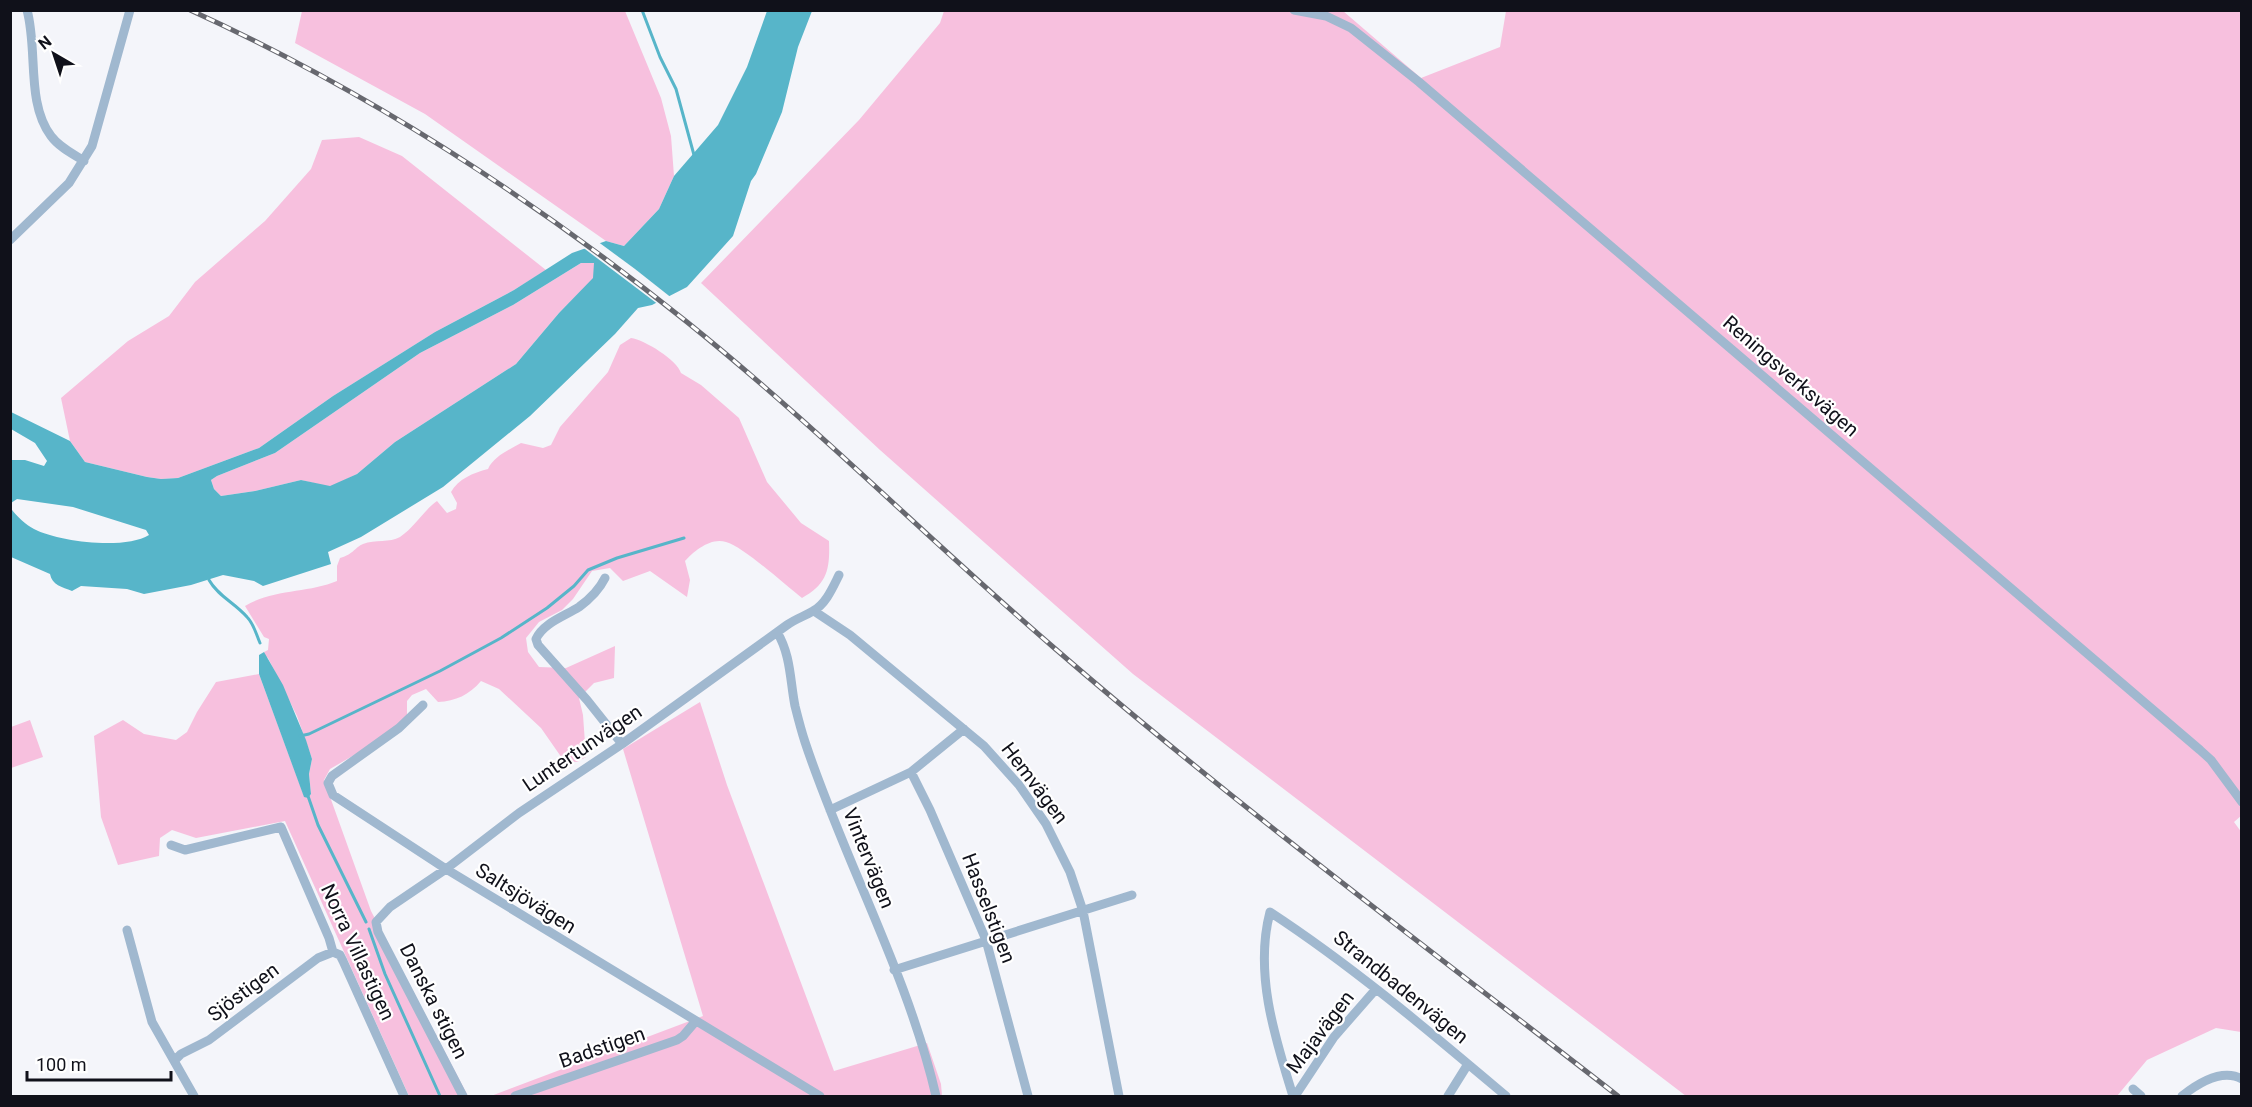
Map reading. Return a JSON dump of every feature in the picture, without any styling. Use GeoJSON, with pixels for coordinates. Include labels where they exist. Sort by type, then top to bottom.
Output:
{"type":"FeatureCollection","features":[{"type":"Feature","properties":{"kind":"street"},"geometry":{"type":"LineString","coordinates":[[27,10],[34,58],[37,109],[52,138],[84,161]]}},
{"type":"Feature","properties":{"kind":"street"},"geometry":{"type":"LineString","coordinates":[[10,240],[69,183],[84,161],[98,128],[130,10]]}},
{"type":"Feature","properties":{"kind":"street","name":"Reningsverksvägen"},"geometry":{"type":"LineString","coordinates":[[1294,10],[1326,16],[1351,28],[1419,82],[2200,750],[2211,760],[2241,802]]}},
{"type":"Feature","properties":{"kind":"street"},"geometry":{"type":"LineString","coordinates":[[814,611],[825,600],[839,575]]}},
{"type":"Feature","properties":{"kind":"street"},"geometry":{"type":"LineString","coordinates":[[605,578],[599,590],[579,607],[545,628],[536,639],[538,645],[622,744]]}},
{"type":"Feature","properties":{"kind":"street","name":"Luntertunvägen"},"geometry":{"type":"LineString","coordinates":[[376,922],[390,907],[446,869],[519,813],[622,744],[799,616],[814,611]]}},
{"type":"Feature","properties":{"kind":"street","name":"Hemvägen"},"geometry":{"type":"LineString","coordinates":[[814,611],[850,635],[964,729],[1001,763],[1046,824],[1070,872],[1083,911],[1119,1096]]}},
{"type":"Feature","properties":{"kind":"street","name":"Vintervägen"},"geometry":{"type":"LineString","coordinates":[[777,632],[788,659],[795,707],[804,740],[894,970],[929,1066],[936,1096]]}},
{"type":"Feature","properties":{"kind":"street","name":"Saltsjövägen"},"geometry":{"type":"LineString","coordinates":[[423,705],[399,728],[332,776],[328,783],[330,790],[337,798],[446,869],[820,1096]]}},
{"type":"Feature","properties":{"kind":"street"},"geometry":{"type":"LineString","coordinates":[[830,810],[911,772],[964,729]]}},
{"type":"Feature","properties":{"kind":"street","name":"Hasselstigen"},"geometry":{"type":"LineString","coordinates":[[911,772],[930,810],[986,940],[1028,1096]]}},
{"type":"Feature","properties":{"kind":"street","name":"Norra Villastigen"},"geometry":{"type":"LineString","coordinates":[[171,845],[185,850],[281,827],[333,952],[343,961],[404,1096]]}},
{"type":"Feature","properties":{"kind":"street"},"geometry":{"type":"LineString","coordinates":[[894,970],[1132,895]]}},
{"type":"Feature","properties":{"kind":"street","name":"Strandbadenvägen"},"geometry":{"type":"LineString","coordinates":[[1294,1096],[1277,1044],[1266,982],[1264,948],[1270,912],[1314,941],[1376,989],[1506,1096]]}},
{"type":"Feature","properties":{"kind":"street","name":"Danska stigen"},"geometry":{"type":"LineString","coordinates":[[376,922],[378,932],[463,1096]]}},
{"type":"Feature","properties":{"kind":"street"},"geometry":{"type":"LineString","coordinates":[[127,930],[152,1022],[194,1096]]}},
{"type":"Feature","properties":{"kind":"street","name":"Sjöstigen"},"geometry":{"type":"LineString","coordinates":[[175,1060],[181,1054],[209,1041],[318,958],[333,952]]}},
{"type":"Feature","properties":{"kind":"street","name":"Majavägen"},"geometry":{"type":"LineString","coordinates":[[1294,1096],[1334,1037],[1376,989]]}},
{"type":"Feature","properties":{"kind":"street","name":"Badstigen"},"geometry":{"type":"LineString","coordinates":[[515,1096],[677,1040],[695,1022]]}},
{"type":"Feature","properties":{"kind":"street"},"geometry":{"type":"LineString","coordinates":[[1448,1096],[1468,1064]]}},
{"type":"Feature","properties":{"kind":"street"},"geometry":{"type":"LineString","coordinates":[[2182,1096],[2199,1083],[2218,1077],[2235,1075],[2241,1079]]}},
{"type":"Feature","properties":{"kind":"street"},"geometry":{"type":"LineString","coordinates":[[2133,1089],[2141,1096]]}},
{"type":"Feature","properties":{"kind":"shaded area"},"geometry":{"type":"Polygon","coordinates":[[[302,11],[625,11],[661,98],[671,136],[674,176],[659,209],[624,246],[606,241],[425,114],[295,43],[302,11]]]}},
{"type":"Feature","properties":{"kind":"shaded area"},"geometry":{"type":"Polygon","coordinates":[[[944,11],[1343,11],[1421,78],[1500,47],[1506,11],[2241,11],[2242,815],[2234,822],[2242,833],[2241,1032],[2216,1028],[2147,1060],[2117,1096],[1686,1096],[1133,674],[880,450],[701,283],[859,120],[940,23],[944,11]]]}},
{"type":"Feature","properties":{"kind":"shaded area"},"geometry":{"type":"Polygon","coordinates":[[[359,137],[402,156],[546,270],[514,290],[435,332],[333,396],[259,448],[178,478],[147,477],[85,462],[70,441],[61,398],[128,341],[169,316],[195,282],[265,221],[311,169],[322,140],[359,137]]]}},
{"type":"Feature","properties":{"kind":"shaded area"},"geometry":{"type":"Polygon","coordinates":[[[581,263],[594,263],[594,278],[559,313],[516,364],[395,442],[357,474],[330,487],[301,480],[221,496],[214,489],[211,480],[217,476],[275,453],[420,353],[513,305],[581,263]]]}},
{"type":"Feature","properties":{"kind":"shaded area"},"geometry":{"type":"Polygon","coordinates":[[[631,338],[660,351],[673,362],[681,373],[701,385],[739,418],[767,482],[801,523],[829,541],[826,574],[811,593],[802,598],[743,551],[734,545],[720,541],[703,546],[685,561],[690,580],[687,597],[650,571],[623,581],[610,568],[592,571],[573,599],[562,610],[539,622],[526,638],[528,652],[539,667],[566,668],[615,646],[614,678],[594,683],[579,698],[583,715],[586,757],[577,762],[564,761],[541,728],[499,689],[481,681],[467,694],[451,700],[438,702],[426,689],[412,695],[407,701],[407,716],[375,743],[330,769],[324,780],[371,911],[468,1096],[409,1096],[285,821],[196,838],[172,830],[160,838],[159,856],[118,865],[101,817],[94,736],[123,720],[144,734],[176,740],[187,732],[216,682],[259,674],[304,796],[308,798],[311,794],[309,774],[312,759],[297,716],[265,656],[264,652],[268,650],[269,639],[264,637],[245,606],[267,597],[315,588],[337,581],[337,566],[340,558],[363,544],[400,537],[437,501],[447,513],[456,509],[457,503],[451,492],[454,487],[467,477],[488,469],[502,454],[521,443],[543,448],[551,445],[560,427],[608,372],[620,345],[631,338]]]}},
{"type":"Feature","properties":{"kind":"shaded area"},"geometry":{"type":"Polygon","coordinates":[[[700,702],[727,785],[834,1071],[927,1043],[941,1084],[942,1096],[491,1096],[703,1016],[623,749],[700,702]]]}},
{"type":"Feature","properties":{"kind":"shaded area"},"geometry":{"type":"Polygon","coordinates":[[[30,720],[43,757],[11,768],[11,727],[30,720]]]}},
{"type":"Feature","properties":{"kind":"water"},"geometry":{"type":"Polygon","coordinates":[[[767,11],[812,11],[798,47],[782,112],[751,181],[733,236],[687,287],[652,305],[638,308],[615,334],[530,416],[443,487],[361,537],[328,552],[331,564],[263,586],[254,581],[223,575],[191,585],[144,594],[127,589],[81,586],[72,591],[55,583],[50,574],[11,557],[10,507],[31,527],[59,538],[109,543],[138,540],[149,535],[146,530],[73,507],[17,499],[11,503],[11,460],[25,460],[44,466],[47,461],[35,443],[11,429],[11,412],[70,441],[85,462],[147,477],[178,478],[259,448],[333,396],[435,332],[514,290],[572,253],[606,241],[624,246],[659,209],[674,176],[718,125],[747,67],[767,11]],[[581,263],[513,305],[420,353],[275,453],[217,476],[211,480],[214,489],[221,496],[301,480],[330,486],[357,474],[395,442],[516,364],[559,313],[593,278],[594,263],[581,263]]]}},
{"type":"Feature","properties":{"kind":"water"},"geometry":{"type":"Polygon","coordinates":[[[264,652],[283,685],[312,759],[309,774],[311,794],[308,798],[304,797],[259,674],[259,655],[264,652]]]}},
{"type":"Feature","properties":{"kind":"pier"},"geometry":{"type":"Polygon","coordinates":[[[597,241],[673,299],[659,305],[581,246],[597,241]]]}},
{"type":"Feature","properties":{"kind":"waterway"},"geometry":{"type":"LineString","coordinates":[[642,10],[660,57],[676,89],[694,155]]}},
{"type":"Feature","properties":{"kind":"waterway"},"geometry":{"type":"LineString","coordinates":[[300,736],[309,734],[440,671],[501,638],[547,608],[574,586],[588,570],[617,558],[684,538]]}},
{"type":"Feature","properties":{"kind":"waterway"},"geometry":{"type":"LineString","coordinates":[[209,580],[217,591],[249,620],[260,643]]}},
{"type":"Feature","properties":{"kind":"waterway"},"geometry":{"type":"LineString","coordinates":[[308,796],[318,825],[366,922]]}},
{"type":"Feature","properties":{"kind":"waterway"},"geometry":{"type":"LineString","coordinates":[[369,929],[385,974],[440,1096]]}},
{"type":"Feature","properties":{"kind":"railway"},"geometry":{"type":"LineString","coordinates":[[190,10],[256,42],[385,112],[510,191],[629,277],[734,361],[826,441],[1006,606],[1121,705],[1332,875],[1618,1096]]}}]}
